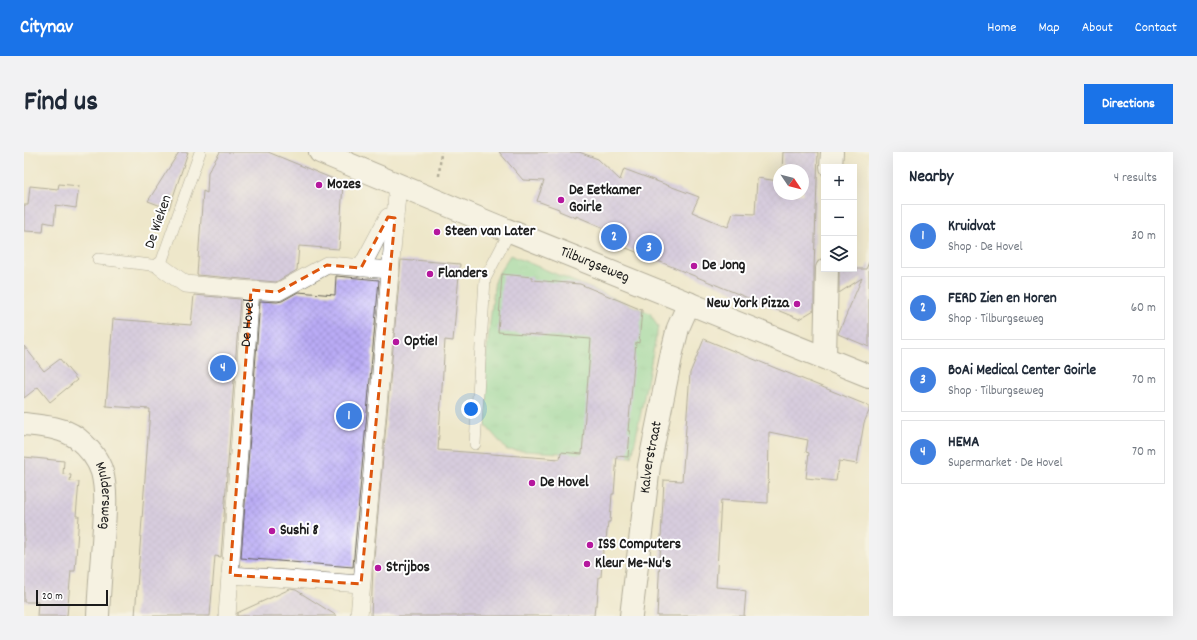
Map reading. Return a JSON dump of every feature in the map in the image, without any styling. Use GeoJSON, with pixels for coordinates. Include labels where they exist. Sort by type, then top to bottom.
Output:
{"type":"FeatureCollection","features":[{"type":"Feature","properties":{"kind":"street","name":"Tilburgseweg"},"geometry":{"type":"LineString","coordinates":[[320,152],[510,231],[869,376]]}},
{"type":"Feature","properties":{"kind":"street"},"geometry":{"type":"LineString","coordinates":[[831,164],[832,152]]}},
{"type":"Feature","properties":{"kind":"street"},"geometry":{"type":"LineString","coordinates":[[359,616],[398,184]]}},
{"type":"Feature","properties":{"kind":"street"},"geometry":{"type":"LineString","coordinates":[[361,268],[388,217],[395,218]]}},
{"type":"Feature","properties":{"kind":"street","name":"De Hovel"},"geometry":{"type":"LineString","coordinates":[[227,616],[251,290],[278,292],[327,265],[390,270]]}},
{"type":"Feature","properties":{"kind":"street"},"geometry":{"type":"LineString","coordinates":[[160,266],[184,284],[251,290]]}},
{"type":"Feature","properties":{"kind":"street"},"geometry":{"type":"LineString","coordinates":[[825,357],[827,272]]}},
{"type":"Feature","properties":{"kind":"street","name":"Kalverstraat"},"geometry":{"type":"LineString","coordinates":[[631,616],[649,466],[672,352],[678,328],[689,303]]}},
{"type":"Feature","properties":{"kind":"street","name":"Muldersweg"},"geometry":{"type":"LineString","coordinates":[[24,424],[48,427],[62,431],[76,438],[96,459],[105,488],[105,514],[98,616]]}},
{"type":"Feature","properties":{"kind":"street"},"geometry":{"type":"LineString","coordinates":[[230,575],[361,584]]}},
{"type":"Feature","properties":{"kind":"lane","name":"De Wieken"},"geometry":{"type":"LineString","coordinates":[[98,259],[160,266],[200,152]]}},
{"type":"Feature","properties":{"kind":"lane"},"geometry":{"type":"LineString","coordinates":[[474,444],[486,278],[510,231]]}},
{"type":"Feature","properties":{"kind":"highlighted area"},"geometry":{"type":"Polygon","coordinates":[[[388,217],[395,218],[361,584],[230,575],[251,290],[278,292],[327,265],[361,268],[388,217]]]}},
{"type":"Feature","properties":{"kind":"green space"},"geometry":{"type":"Polygon","coordinates":[[[510,255],[650,313],[658,327],[632,457],[507,450],[479,418],[495,279],[510,255]]]}},
{"type":"Feature","properties":{"kind":"building"},"geometry":{"type":"Polygon","coordinates":[[[179,152],[188,152],[169,209],[148,201],[179,152]]]}},
{"type":"Feature","properties":{"kind":"building"},"geometry":{"type":"Polygon","coordinates":[[[220,152],[268,152],[343,183],[339,249],[299,246],[297,270],[276,282],[197,275],[203,191],[207,193],[208,172],[220,152]]]}},
{"type":"Feature","properties":{"kind":"building"},"geometry":{"type":"Polygon","coordinates":[[[499,152],[579,152],[598,159],[620,180],[624,169],[699,197],[692,212],[728,227],[733,213],[755,214],[757,178],[773,180],[773,200],[809,200],[809,164],[782,164],[783,152],[818,152],[814,310],[799,319],[607,240],[611,231],[537,201],[544,181],[523,180],[499,152]]]}},
{"type":"Feature","properties":{"kind":"building"},"geometry":{"type":"Polygon","coordinates":[[[59,184],[79,186],[76,208],[56,205],[54,224],[44,222],[43,232],[24,231],[24,205],[28,205],[30,186],[58,189],[59,184]]]}},
{"type":"Feature","properties":{"kind":"building","name":"De Hovel"},"geometry":{"type":"Polygon","coordinates":[[[401,260],[460,264],[453,341],[445,340],[438,450],[560,459],[561,452],[582,454],[591,339],[498,332],[502,274],[532,277],[532,280],[580,284],[642,310],[639,343],[636,342],[628,431],[630,431],[628,457],[617,456],[610,522],[608,522],[605,549],[603,549],[601,577],[599,577],[597,605],[595,605],[594,616],[371,616],[373,568],[401,260]]]}},
{"type":"Feature","properties":{"kind":"building"},"geometry":{"type":"Polygon","coordinates":[[[869,262],[869,347],[838,334],[862,278],[839,293],[839,272],[857,272],[857,269],[866,269],[869,262]]]}},
{"type":"Feature","properties":{"kind":"building"},"geometry":{"type":"Polygon","coordinates":[[[336,276],[379,280],[353,567],[241,558],[260,301],[282,301],[298,292],[335,295],[336,276]]]}},
{"type":"Feature","properties":{"kind":"building"},"geometry":{"type":"Polygon","coordinates":[[[194,295],[240,299],[221,557],[215,556],[210,616],[135,616],[150,409],[106,406],[113,319],[191,325],[194,295]]]}},
{"type":"Feature","properties":{"kind":"building"},"geometry":{"type":"Polygon","coordinates":[[[704,339],[869,406],[869,411],[864,423],[857,464],[839,461],[836,481],[806,478],[809,453],[806,452],[808,440],[769,432],[768,503],[721,500],[716,587],[746,591],[744,616],[657,616],[664,480],[682,481],[690,373],[704,339]]]}},
{"type":"Feature","properties":{"kind":"building"},"geometry":{"type":"Polygon","coordinates":[[[24,346],[44,371],[60,359],[77,380],[50,402],[38,387],[24,398],[24,346]]]}},
{"type":"Feature","properties":{"kind":"building"},"geometry":{"type":"Polygon","coordinates":[[[24,457],[64,461],[63,474],[71,475],[70,481],[79,482],[76,516],[79,516],[75,571],[71,571],[67,616],[37,616],[38,602],[24,602],[24,457]]]}},
{"type":"Feature","properties":{"kind":"building"},"geometry":{"type":"Polygon","coordinates":[[[290,589],[296,590],[337,616],[237,616],[237,613],[290,589]]]}},
{"type":"Feature","properties":{"kind":"place","name":"Mozes"},"geometry":{"type":"Point","coordinates":[319,185]}},
{"type":"Feature","properties":{"kind":"place","name":"De Eetkamer Goirle"},"geometry":{"type":"Point","coordinates":[561,200]}},
{"type":"Feature","properties":{"kind":"place","name":"Steen van Later"},"geometry":{"type":"Point","coordinates":[437,232]}},
{"type":"Feature","properties":{"kind":"place","name":"FERD Zien en Horen"},"geometry":{"type":"Point","coordinates":[614,237]}},
{"type":"Feature","properties":{"kind":"place","name":"BoAi Medical Center Goirle"},"geometry":{"type":"Point","coordinates":[649,248]}},
{"type":"Feature","properties":{"kind":"place","name":"De Jong"},"geometry":{"type":"Point","coordinates":[694,266]}},
{"type":"Feature","properties":{"kind":"place","name":"Flanders"},"geometry":{"type":"Point","coordinates":[430,274]}},
{"type":"Feature","properties":{"kind":"place","name":"New York Pizza"},"geometry":{"type":"Point","coordinates":[797,304]}},
{"type":"Feature","properties":{"kind":"place","name":"Optie1"},"geometry":{"type":"Point","coordinates":[396,342]}},
{"type":"Feature","properties":{"kind":"place","name":"HEMA"},"geometry":{"type":"Point","coordinates":[223,368]}},
{"type":"Feature","properties":{"kind":"place","name":"Kruidvat"},"geometry":{"type":"Point","coordinates":[349,416]}},
{"type":"Feature","properties":{"kind":"place","name":"De Hovel"},"geometry":{"type":"Point","coordinates":[532,483]}},
{"type":"Feature","properties":{"kind":"place","name":"Sushi 8"},"geometry":{"type":"Point","coordinates":[272,531]}},
{"type":"Feature","properties":{"kind":"place","name":"ISS Computers"},"geometry":{"type":"Point","coordinates":[590,545]}},
{"type":"Feature","properties":{"kind":"place","name":"Kleur Me-Nu's"},"geometry":{"type":"Point","coordinates":[587,564]}},
{"type":"Feature","properties":{"kind":"place","name":"Strijbos"},"geometry":{"type":"Point","coordinates":[378,568]}}]}
